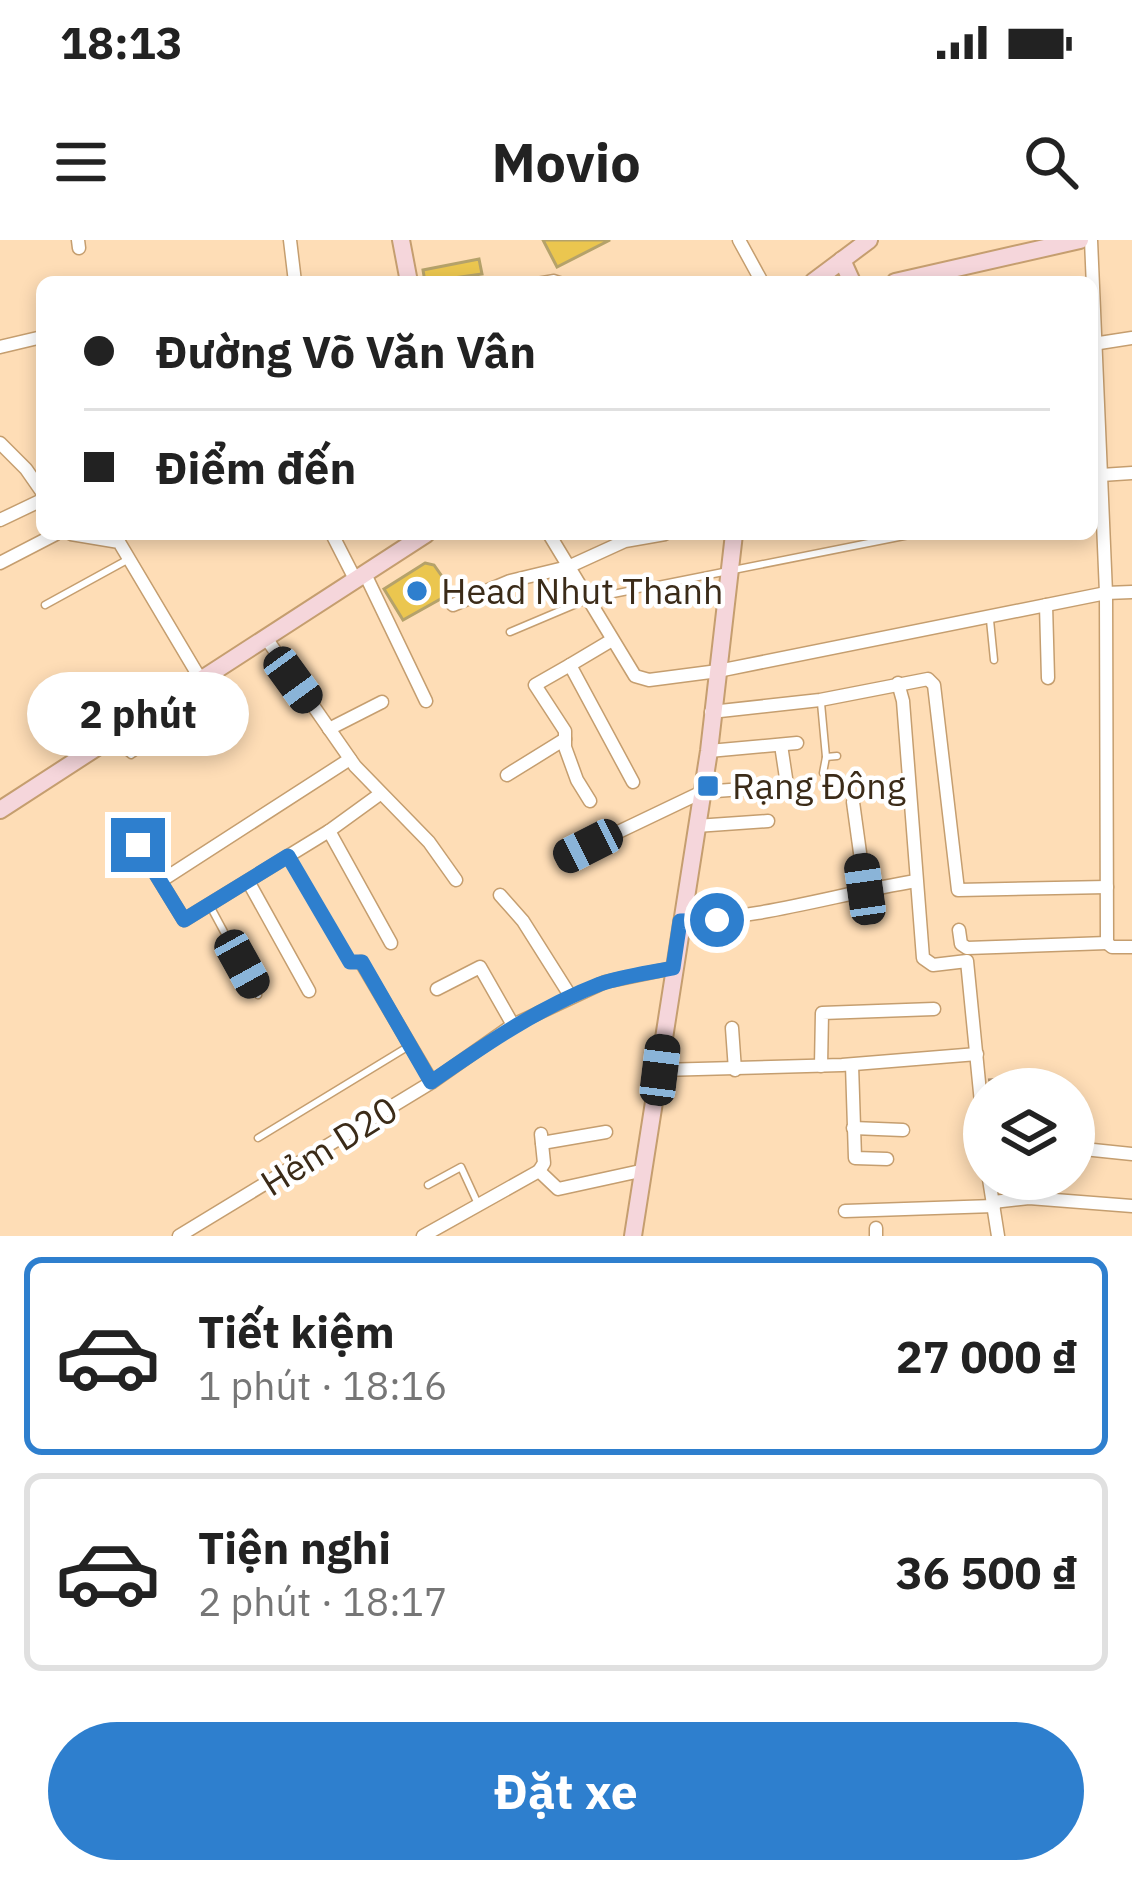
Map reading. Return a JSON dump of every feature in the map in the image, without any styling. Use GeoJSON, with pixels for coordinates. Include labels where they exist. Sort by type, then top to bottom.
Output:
{"type":"FeatureCollection","features":[{"type":"Feature","properties":{"kind":"main road"},"geometry":{"type":"LineString","coordinates":[[401,240],[408,276]]}},
{"type":"Feature","properties":{"kind":"main road"},"geometry":{"type":"LineString","coordinates":[[821,276],[868,240]]}},
{"type":"Feature","properties":{"kind":"main road"},"geometry":{"type":"LineString","coordinates":[[922,276],[1080,240]]}},
{"type":"Feature","properties":{"kind":"main road"},"geometry":{"type":"LineString","coordinates":[[842,260],[849,276]]}},
{"type":"Feature","properties":{"kind":"main road"},"geometry":{"type":"LineString","coordinates":[[0,810],[417,540]]}},
{"type":"Feature","properties":{"kind":"main road"},"geometry":{"type":"LineString","coordinates":[[633,1236],[709,751],[733,540]]}},
{"type":"Feature","properties":{"kind":"street"},"geometry":{"type":"LineString","coordinates":[[290,240],[294,276]]}},
{"type":"Feature","properties":{"kind":"street"},"geometry":{"type":"LineString","coordinates":[[739,240],[759,276]]}},
{"type":"Feature","properties":{"kind":"street"},"geometry":{"type":"LineString","coordinates":[[1091,240],[1092,276]]}},
{"type":"Feature","properties":{"kind":"street"},"geometry":{"type":"LineString","coordinates":[[0,347],[36,338]]}},
{"type":"Feature","properties":{"kind":"street"},"geometry":{"type":"LineString","coordinates":[[1098,343],[1132,338]]}},
{"type":"Feature","properties":{"kind":"street"},"geometry":{"type":"LineString","coordinates":[[0,443],[36,486]]}},
{"type":"Feature","properties":{"kind":"street"},"geometry":{"type":"LineString","coordinates":[[1098,464],[1098,493]]}},
{"type":"Feature","properties":{"kind":"street"},"geometry":{"type":"LineString","coordinates":[[1100,476],[1132,473]]}},
{"type":"Feature","properties":{"kind":"street"},"geometry":{"type":"LineString","coordinates":[[0,520],[36,499]]}},
{"type":"Feature","properties":{"kind":"street"},"geometry":{"type":"LineString","coordinates":[[1098,512],[1106,593],[1107,943]]}},
{"type":"Feature","properties":{"kind":"street"},"geometry":{"type":"LineString","coordinates":[[0,563],[44,540]]}},
{"type":"Feature","properties":{"kind":"street"},"geometry":{"type":"LineString","coordinates":[[107,540],[119,542],[130,558],[201,680]]}},
{"type":"Feature","properties":{"kind":"street"},"geometry":{"type":"LineString","coordinates":[[336,540],[426,701]]}},
{"type":"Feature","properties":{"kind":"street"},"geometry":{"type":"LineString","coordinates":[[552,540],[635,676],[649,680],[718,671],[1106,593],[1132,592]]}},
{"type":"Feature","properties":{"kind":"street"},"geometry":{"type":"LineString","coordinates":[[453,605],[510,581],[568,567],[616,540]]}},
{"type":"Feature","properties":{"kind":"street"},"geometry":{"type":"LineString","coordinates":[[1046,605],[1048,678]]}},
{"type":"Feature","properties":{"kind":"street"},"geometry":{"type":"LineString","coordinates":[[266,638],[350,759],[429,842],[456,880]]}},
{"type":"Feature","properties":{"kind":"street"},"geometry":{"type":"LineString","coordinates":[[590,802],[577,780],[565,731],[535,686],[612,640]]}},
{"type":"Feature","properties":{"kind":"street"},"geometry":{"type":"LineString","coordinates":[[570,665],[633,782]]}},
{"type":"Feature","properties":{"kind":"street"},"geometry":{"type":"LineString","coordinates":[[711,712],[820,700],[928,679],[934,685],[958,890],[1107,887]]}},
{"type":"Feature","properties":{"kind":"street"},"geometry":{"type":"LineString","coordinates":[[898,683],[923,958],[933,965],[967,961],[978,1068]]}},
{"type":"Feature","properties":{"kind":"street"},"geometry":{"type":"LineString","coordinates":[[328,730],[382,702]]}},
{"type":"Feature","properties":{"kind":"street"},"geometry":{"type":"LineString","coordinates":[[507,775],[565,739]]}},
{"type":"Feature","properties":{"kind":"street"},"geometry":{"type":"LineString","coordinates":[[709,751],[797,743]]}},
{"type":"Feature","properties":{"kind":"street"},"geometry":{"type":"LineString","coordinates":[[781,745],[786,778]]}},
{"type":"Feature","properties":{"kind":"street"},"geometry":{"type":"LineString","coordinates":[[161,881],[350,759]]}},
{"type":"Feature","properties":{"kind":"street"},"geometry":{"type":"LineString","coordinates":[[566,857],[702,792],[770,787]]}},
{"type":"Feature","properties":{"kind":"street"},"geometry":{"type":"LineString","coordinates":[[138,845],[161,881],[178,922],[380,794]]}},
{"type":"Feature","properties":{"kind":"street"},"geometry":{"type":"LineString","coordinates":[[853,802],[865,889]]}},
{"type":"Feature","properties":{"kind":"street"},"geometry":{"type":"LineString","coordinates":[[696,826],[768,821]]}},
{"type":"Feature","properties":{"kind":"street"},"geometry":{"type":"LineString","coordinates":[[328,831],[391,943]]}},
{"type":"Feature","properties":{"kind":"street"},"geometry":{"type":"LineString","coordinates":[[248,880],[309,991]]}},
{"type":"Feature","properties":{"kind":"street"},"geometry":{"type":"LineString","coordinates":[[680,921],[770,913],[916,881]]}},
{"type":"Feature","properties":{"kind":"street"},"geometry":{"type":"LineString","coordinates":[[500,895],[523,921],[571,997]]}},
{"type":"Feature","properties":{"kind":"street"},"geometry":{"type":"LineString","coordinates":[[959,929],[961,944],[967,948],[1107,943],[1132,947]]}},
{"type":"Feature","properties":{"kind":"street"},"geometry":{"type":"LineString","coordinates":[[362,962],[431,1082]]}},
{"type":"Feature","properties":{"kind":"street"},"geometry":{"type":"LineString","coordinates":[[437,988],[480,967],[513,1025]]}},
{"type":"Feature","properties":{"kind":"street","name":"Hẻm D20"},"geometry":{"type":"LineString","coordinates":[[179,1236],[431,1082],[513,1025],[534,1023],[571,997],[605,982],[673,968]]}},
{"type":"Feature","properties":{"kind":"street"},"geometry":{"type":"LineString","coordinates":[[821,1066],[822,1013],[934,1009]]}},
{"type":"Feature","properties":{"kind":"street"},"geometry":{"type":"LineString","coordinates":[[732,1028],[735,1070]]}},
{"type":"Feature","properties":{"kind":"street"},"geometry":{"type":"LineString","coordinates":[[660,1070],[851,1065],[977,1054]]}},
{"type":"Feature","properties":{"kind":"street"},"geometry":{"type":"LineString","coordinates":[[851,1065],[855,1158],[887,1160]]}},
{"type":"Feature","properties":{"kind":"street"},"geometry":{"type":"LineString","coordinates":[[853,1128],[903,1130]]}},
{"type":"Feature","properties":{"kind":"street"},"geometry":{"type":"LineString","coordinates":[[431,1234],[539,1171],[544,1163],[541,1139],[606,1132]]}},
{"type":"Feature","properties":{"kind":"street"},"geometry":{"type":"LineString","coordinates":[[1095,1150],[1132,1154]]}},
{"type":"Feature","properties":{"kind":"street"},"geometry":{"type":"LineString","coordinates":[[539,1171],[558,1189],[645,1169]]}},
{"type":"Feature","properties":{"kind":"street"},"geometry":{"type":"LineString","coordinates":[[845,1211],[1029,1198],[1132,1206]]}},
{"type":"Feature","properties":{"kind":"street"},"geometry":{"type":"LineString","coordinates":[[992,1200],[998,1236]]}},
{"type":"Feature","properties":{"kind":"lane"},"geometry":{"type":"LineString","coordinates":[[510,632],[588,599],[884,540]]}},
{"type":"Feature","properties":{"kind":"lane"},"geometry":{"type":"LineString","coordinates":[[45,605],[130,558]]}},
{"type":"Feature","properties":{"kind":"lane"},"geometry":{"type":"LineString","coordinates":[[990,616],[994,660]]}},
{"type":"Feature","properties":{"kind":"lane"},"geometry":{"type":"LineString","coordinates":[[820,700],[826,757],[823,773]]}},
{"type":"Feature","properties":{"kind":"lane"},"geometry":{"type":"LineString","coordinates":[[826,757],[837,756]]}},
{"type":"Feature","properties":{"kind":"lane"},"geometry":{"type":"LineString","coordinates":[[288,856],[350,962],[362,962]]}},
{"type":"Feature","properties":{"kind":"lane"},"geometry":{"type":"LineString","coordinates":[[209,904],[258,995]]}},
{"type":"Feature","properties":{"kind":"lane"},"geometry":{"type":"LineString","coordinates":[[258,1138],[409,1046]]}},
{"type":"Feature","properties":{"kind":"lane"},"geometry":{"type":"LineString","coordinates":[[428,1185],[460,1167],[478,1204]]}},
{"type":"Feature","properties":{"kind":"building"},"geometry":{"type":"Polygon","coordinates":[[[543,240],[610,240],[557,267],[543,240]]]}},
{"type":"Feature","properties":{"kind":"building"},"geometry":{"type":"Polygon","coordinates":[[[479,259],[482,274],[424,276],[423,270],[479,259]]]}},
{"type":"Feature","properties":{"kind":"building","name":"Head Nhut Thanh"},"geometry":{"type":"Polygon","coordinates":[[[425,563],[434,565],[453,592],[403,620],[384,589],[425,563]]]}},
{"type":"Feature","properties":{"kind":"place","name":"Head Nhut Thanh"},"geometry":{"type":"Point","coordinates":[417,591]}},
{"type":"Feature","properties":{"kind":"place","name":"Rạng Đông"},"geometry":{"type":"Point","coordinates":[708,786]}},
{"type":"Feature","properties":{"kind":"route"},"geometry":{"type":"LineString","coordinates":[[138,845],[184,920],[288,856],[350,962],[362,962],[431,1082],[547,1007],[605,982],[673,968],[680,921],[717,920]]}}]}
